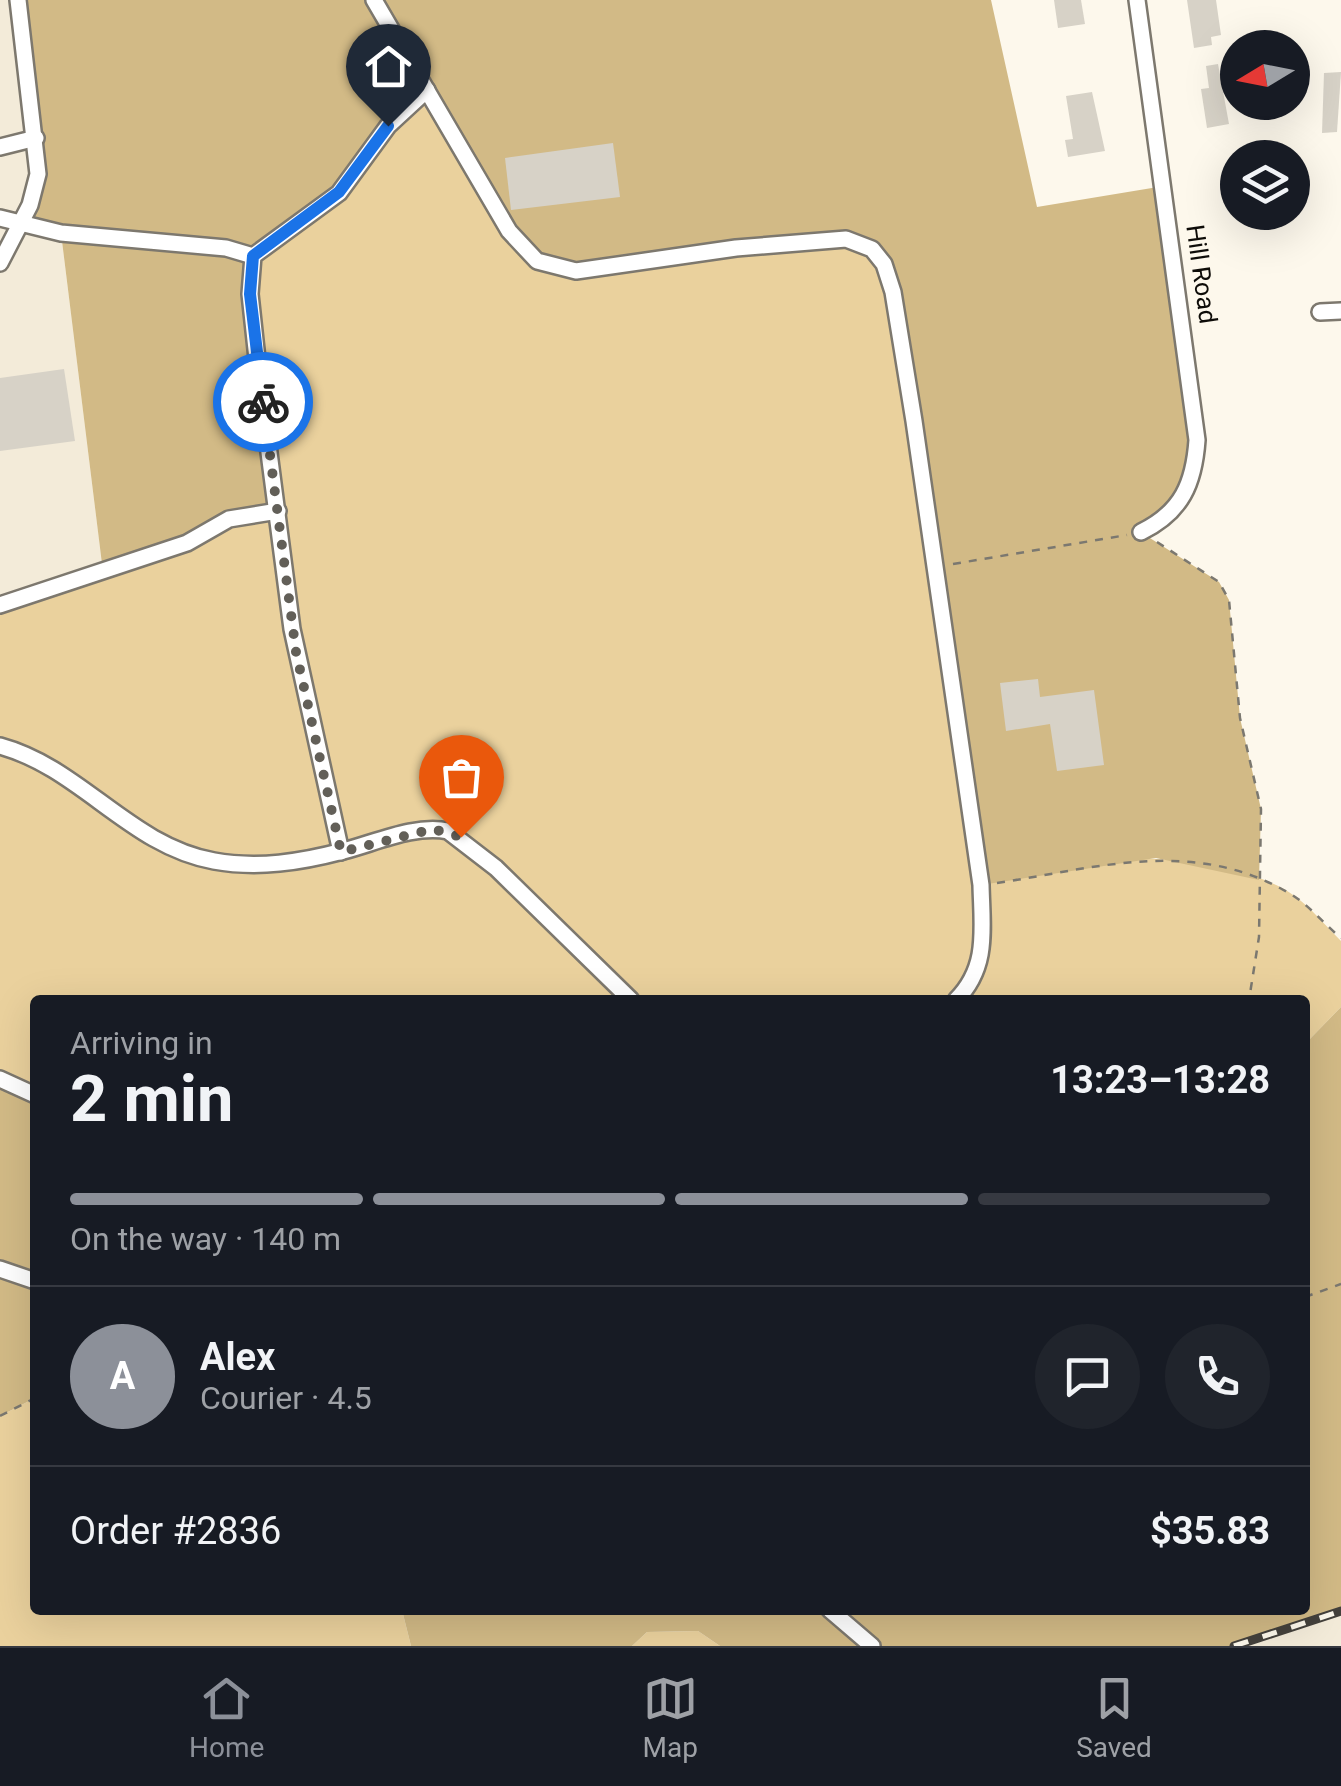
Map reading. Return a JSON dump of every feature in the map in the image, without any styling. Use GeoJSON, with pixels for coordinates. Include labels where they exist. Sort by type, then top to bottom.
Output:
{"type":"FeatureCollection","features":[{"type":"Feature","properties":{"kind":"street"},"geometry":{"type":"LineString","coordinates":[[0,263],[36,186],[36,138],[18,0]]}},
{"type":"Feature","properties":{"kind":"street"},"geometry":{"type":"LineString","coordinates":[[374,0],[508,231],[526,254],[558,270],[846,239],[872,249],[884,264],[894,292],[981,886],[983,952],[978,972],[960,995]]}},
{"type":"Feature","properties":{"kind":"street","name":"Hill Road"},"geometry":{"type":"LineString","coordinates":[[1138,0],[1197,440],[1184,498],[1162,522],[1142,532]]}},
{"type":"Feature","properties":{"kind":"street"},"geometry":{"type":"LineString","coordinates":[[341,852],[300,674],[250,294],[253,256],[339,192],[388,126],[428,90]]}},
{"type":"Feature","properties":{"kind":"street"},"geometry":{"type":"LineString","coordinates":[[0,146],[36,138]]}},
{"type":"Feature","properties":{"kind":"street"},"geometry":{"type":"LineString","coordinates":[[0,218],[17,226],[226,248],[253,256]]}},
{"type":"Feature","properties":{"kind":"street"},"geometry":{"type":"LineString","coordinates":[[1320,312],[1341,311]]}},
{"type":"Feature","properties":{"kind":"street"},"geometry":{"type":"LineString","coordinates":[[0,606],[187,544],[229,519],[278,511]]}},
{"type":"Feature","properties":{"kind":"street"},"geometry":{"type":"LineString","coordinates":[[0,746],[47,765],[144,835],[186,854],[258,865],[341,852],[433,829],[461,837],[627,995]]}},
{"type":"Feature","properties":{"kind":"street"},"geometry":{"type":"LineString","coordinates":[[0,1079],[30,1093]]}},
{"type":"Feature","properties":{"kind":"street"},"geometry":{"type":"LineString","coordinates":[[0,1269],[30,1279]]}},
{"type":"Feature","properties":{"kind":"street"},"geometry":{"type":"LineString","coordinates":[[836,1615],[872,1646]]}},
{"type":"Feature","properties":{"kind":"path"},"geometry":{"type":"LineString","coordinates":[[935,567],[1142,532],[1225,588],[1233,622],[1240,718],[1261,809],[1259,936],[1250,995]]}},
{"type":"Feature","properties":{"kind":"path"},"geometry":{"type":"LineString","coordinates":[[981,886],[1156,858],[1259,880],[1297,898],[1341,938]]}},
{"type":"Feature","properties":{"kind":"path"},"geometry":{"type":"LineString","coordinates":[[1310,1295],[1341,1284]]}},
{"type":"Feature","properties":{"kind":"path"},"geometry":{"type":"LineString","coordinates":[[0,1416],[30,1401]]}},
{"type":"Feature","properties":{"kind":"shaded area"},"geometry":{"type":"Polygon","coordinates":[[[0,0],[18,0],[61,233],[103,572],[0,605],[0,0]]]}},
{"type":"Feature","properties":{"kind":"shaded area"},"geometry":{"type":"Polygon","coordinates":[[[18,0],[991,0],[1037,207],[1164,186],[1194,396],[1191,481],[1142,533],[1219,582],[1229,600],[1240,718],[1261,809],[1259,880],[1156,858],[981,885],[884,264],[858,242],[576,271],[537,261],[428,90],[347,183],[253,256],[278,511],[266,511],[103,572],[61,233],[17,226],[36,186],[18,0]]]}},
{"type":"Feature","properties":{"kind":"shaded area"},"geometry":{"type":"Polygon","coordinates":[[[427,90],[872,249],[1131,859],[1193,862],[1239,872],[1296,897],[1341,941],[1341,1007],[1310,1039],[1310,995],[30,995],[30,1093],[0,1079],[0,605],[173,547],[253,256],[427,90]]]}},
{"type":"Feature","properties":{"kind":"shaded area"},"geometry":{"type":"Polygon","coordinates":[[[1341,1007],[1341,1611],[1234,1646],[720,1646],[698,1631],[647,1632],[632,1646],[411,1646],[403,1615],[1310,1615],[1310,1039],[1341,1007]]]}},
{"type":"Feature","properties":{"kind":"shaded area"},"geometry":{"type":"Polygon","coordinates":[[[0,1079],[30,1093],[30,1401],[0,1416],[0,1079]]]}},
{"type":"Feature","properties":{"kind":"shaded area"},"geometry":{"type":"Polygon","coordinates":[[[30,1401],[30,1615],[403,1615],[411,1646],[0,1646],[0,1416],[30,1401]]]}},
{"type":"Feature","properties":{"kind":"shaded area"},"geometry":{"type":"Polygon","coordinates":[[[1341,1611],[1341,1646],[1234,1646],[1290,1630],[1341,1611]]]}},
{"type":"Feature","properties":{"kind":"shaded area"},"geometry":{"type":"Polygon","coordinates":[[[698,1631],[720,1646],[632,1646],[647,1632],[698,1631]]]}},
{"type":"Feature","properties":{"kind":"building"},"geometry":{"type":"Polygon","coordinates":[[[1054,0],[1081,0],[1085,24],[1058,28],[1054,0]]]}},
{"type":"Feature","properties":{"kind":"building"},"geometry":{"type":"Polygon","coordinates":[[[1187,0],[1216,0],[1220,35],[1211,37],[1212,45],[1194,48],[1187,0]]]}},
{"type":"Feature","properties":{"kind":"building"},"geometry":{"type":"Polygon","coordinates":[[[1218,64],[1220,120],[1228,120],[1229,124],[1207,128],[1201,89],[1209,88],[1206,66],[1218,64]]]}},
{"type":"Feature","properties":{"kind":"building"},"geometry":{"type":"Polygon","coordinates":[[[1341,72],[1337,132],[1322,133],[1324,73],[1341,72]]]}},
{"type":"Feature","properties":{"kind":"building"},"geometry":{"type":"Polygon","coordinates":[[[1092,92],[1105,151],[1068,157],[1065,140],[1073,139],[1066,96],[1092,92]]]}},
{"type":"Feature","properties":{"kind":"building"},"geometry":{"type":"Polygon","coordinates":[[[613,143],[620,197],[511,210],[505,158],[613,143]]]}},
{"type":"Feature","properties":{"kind":"building"},"geometry":{"type":"Polygon","coordinates":[[[64,369],[75,441],[0,451],[0,378],[64,369]]]}},
{"type":"Feature","properties":{"kind":"building"},"geometry":{"type":"Polygon","coordinates":[[[1038,679],[1040,697],[1094,690],[1104,765],[1057,771],[1050,724],[1006,731],[1000,683],[1038,679]]]}},
{"type":"Feature","properties":{"kind":"railway"},"geometry":{"type":"LineString","coordinates":[[1234,1646],[1341,1611]]}},
{"type":"Feature","properties":{"kind":"way so far"},"geometry":{"type":"LineString","coordinates":[[263,402],[296,652],[341,852],[433,829],[461,837]]}},
{"type":"Feature","properties":{"kind":"route"},"geometry":{"type":"LineString","coordinates":[[263,402],[250,294],[253,256],[339,192],[388,126]]}}]}
